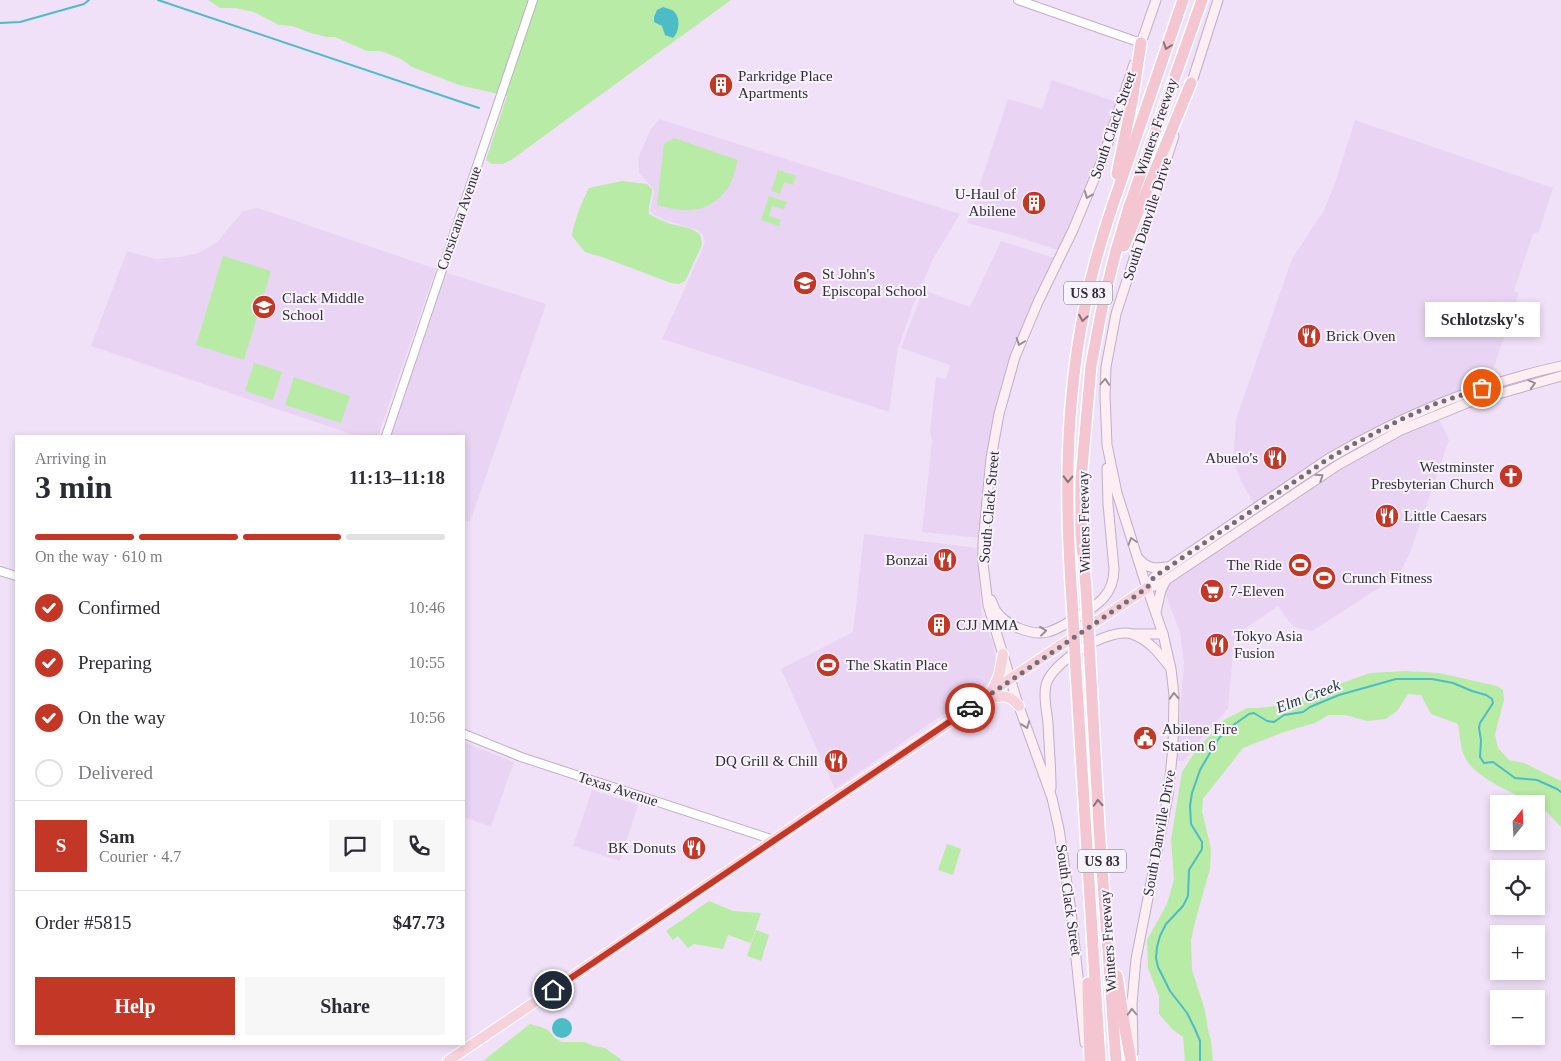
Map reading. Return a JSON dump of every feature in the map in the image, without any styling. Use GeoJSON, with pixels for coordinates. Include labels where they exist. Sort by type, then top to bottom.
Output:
{"type":"FeatureCollection","features":[{"type":"Feature","properties":{"kind":"highway","name":"Winters Freeway"},"geometry":{"type":"LineString","coordinates":[[1100,1061],[1068,538],[1067,479],[1074,368],[1085,305],[1097,257],[1116,194],[1183,0]]}},
{"type":"Feature","properties":{"kind":"highway","name":"Winters Freeway"},"geometry":{"type":"LineString","coordinates":[[1116,1061],[1081,534],[1081,480],[1091,366],[1116,251],[1129,207],[1202,0]]}},
{"type":"Feature","properties":{"kind":"highway"},"geometry":{"type":"LineString","coordinates":[[1097,257],[1116,180],[1132,102],[1141,43]]}},
{"type":"Feature","properties":{"kind":"highway"},"geometry":{"type":"LineString","coordinates":[[1106,292],[1191,83]]}},
{"type":"Feature","properties":{"kind":"highway"},"geometry":{"type":"LineString","coordinates":[[448,1061],[1147,588]]}},
{"type":"Feature","properties":{"kind":"highway"},"geometry":{"type":"LineString","coordinates":[[991,693],[999,675],[1003,654]]}},
{"type":"Feature","properties":{"kind":"highway"},"geometry":{"type":"LineString","coordinates":[[982,700],[1001,696],[1009,697],[1019,706]]}},
{"type":"Feature","properties":{"kind":"highway"},"geometry":{"type":"LineString","coordinates":[[1099,827],[1112,898],[1117,974],[1124,1029],[1132,1061]]}},
{"type":"Feature","properties":{"kind":"highway"},"geometry":{"type":"LineString","coordinates":[[1087,862],[1088,1061]]}},
{"type":"Feature","properties":{"kind":"main road","name":"South Clack Street"},"geometry":{"type":"LineString","coordinates":[[1088,1061],[1071,911],[1059,829],[1052,798],[1010,679],[988,605],[983,543],[990,468],[999,414],[1008,378],[1025,330],[1074,230],[1103,158],[1156,0]]}},
{"type":"Feature","properties":{"kind":"main road","name":"South Danville Drive"},"geometry":{"type":"LineString","coordinates":[[1132,1061],[1132,1003],[1136,958],[1168,796],[1173,747],[1174,695],[1171,669],[1163,634],[1117,493],[1107,445],[1106,366],[1116,314],[1218,0]]}},
{"type":"Feature","properties":{"kind":"main road"},"geometry":{"type":"LineString","coordinates":[[1147,588],[1154,577],[1168,567],[1328,459],[1404,418],[1471,391],[1528,373],[1561,366]]}},
{"type":"Feature","properties":{"kind":"main road"},"geometry":{"type":"LineString","coordinates":[[1147,588],[1158,585],[1338,465],[1400,430],[1467,403],[1561,376]]}},
{"type":"Feature","properties":{"kind":"main road"},"geometry":{"type":"LineString","coordinates":[[985,584],[995,610],[1003,618],[1014,626],[1034,632],[1046,632],[1057,628],[1097,605],[1105,596],[1114,577],[1108,504],[1107,445]]}},
{"type":"Feature","properties":{"kind":"main road"},"geometry":{"type":"LineString","coordinates":[[1138,558],[1151,568],[1168,567]]}},
{"type":"Feature","properties":{"kind":"main road"},"geometry":{"type":"LineString","coordinates":[[1156,612],[1161,590],[1166,580]]}},
{"type":"Feature","properties":{"kind":"main road"},"geometry":{"type":"LineString","coordinates":[[1052,798],[1045,697],[1046,686],[1051,673],[1083,648],[1101,638],[1117,634],[1163,634]]}},
{"type":"Feature","properties":{"kind":"main road"},"geometry":{"type":"LineString","coordinates":[[1132,634],[1154,647],[1171,669]]}},
{"type":"Feature","properties":{"kind":"street","name":"Corsicana Avenue"},"geometry":{"type":"LineString","coordinates":[[386,435],[533,0]]}},
{"type":"Feature","properties":{"kind":"street"},"geometry":{"type":"LineString","coordinates":[[1018,0],[1141,43]]}},
{"type":"Feature","properties":{"kind":"street"},"geometry":{"type":"LineString","coordinates":[[0,571],[15,576]]}},
{"type":"Feature","properties":{"kind":"street","name":"Texas Avenue"},"geometry":{"type":"LineString","coordinates":[[465,734],[521,757],[774,840]]}},
{"type":"Feature","properties":{"kind":"shaded area"},"geometry":{"type":"Polygon","coordinates":[[[1052,80],[1117,102],[1094,170],[1058,250],[967,223],[1008,99],[1042,109],[1052,80]]]}},
{"type":"Feature","properties":{"kind":"shaded area","name":"St John's Episcopal School"},"geometry":{"type":"Polygon","coordinates":[[[659,119],[960,214],[933,259],[912,308],[898,349],[889,412],[662,339],[705,243],[703,235],[697,230],[662,219],[650,211],[654,193],[652,187],[639,173],[638,158],[651,129],[659,119]]]}},
{"type":"Feature","properties":{"kind":"shaded area"},"geometry":{"type":"Polygon","coordinates":[[[1355,120],[1553,188],[1539,232],[1533,234],[1514,291],[1519,293],[1489,381],[1416,409],[1345,443],[1255,505],[1236,469],[1234,450],[1236,419],[1292,259],[1324,210],[1335,183],[1355,120]]]}},
{"type":"Feature","properties":{"kind":"shaded area","name":"Clack Middle School"},"geometry":{"type":"Polygon","coordinates":[[[258,208],[436,269],[378,435],[354,435],[91,346],[127,251],[156,259],[199,253],[217,242],[243,211],[258,208]]]}},
{"type":"Feature","properties":{"kind":"shaded area"},"geometry":{"type":"Polygon","coordinates":[[[1001,241],[1055,258],[1018,337],[1004,379],[983,502],[979,538],[922,532],[932,441],[930,431],[936,377],[946,379],[950,365],[901,348],[923,290],[970,307],[1001,241]]]}},
{"type":"Feature","properties":{"kind":"shaded area"},"geometry":{"type":"Polygon","coordinates":[[[444,272],[546,304],[470,522],[465,520],[465,435],[390,435],[444,272]]]}},
{"type":"Feature","properties":{"kind":"shaded area"},"geometry":{"type":"Polygon","coordinates":[[[1438,417],[1449,440],[1410,553],[1396,577],[1312,631],[1297,628],[1289,622],[1278,606],[1243,630],[1236,636],[1234,644],[1228,709],[1204,735],[1184,761],[1176,761],[1184,663],[1180,632],[1164,591],[1168,583],[1348,462],[1406,431],[1438,417]]]}},
{"type":"Feature","properties":{"kind":"shaded area"},"geometry":{"type":"Polygon","coordinates":[[[864,534],[977,548],[982,617],[994,645],[996,666],[990,682],[835,789],[781,669],[853,632],[864,534]]]}},
{"type":"Feature","properties":{"kind":"shaded area"},"geometry":{"type":"Polygon","coordinates":[[[466,743],[514,762],[491,827],[465,817],[466,743]]]}},
{"type":"Feature","properties":{"kind":"shaded area"},"geometry":{"type":"Polygon","coordinates":[[[592,790],[638,805],[620,861],[573,846],[592,790]]]}},
{"type":"Feature","properties":{"kind":"green space"},"geometry":{"type":"Polygon","coordinates":[[[208,0],[731,0],[511,160],[503,164],[492,164],[486,160],[507,96],[459,85],[412,67],[401,59],[381,51],[367,51],[335,37],[311,33],[292,26],[279,25],[254,12],[235,8],[220,8],[208,0]]]}},
{"type":"Feature","properties":{"kind":"green space"},"geometry":{"type":"Polygon","coordinates":[[[674,138],[738,160],[729,186],[713,203],[704,207],[686,210],[657,205],[664,144],[674,138]]]}},
{"type":"Feature","properties":{"kind":"green space"},"geometry":{"type":"Polygon","coordinates":[[[778,170],[796,176],[793,185],[784,182],[780,194],[771,191],[778,170]]]}},
{"type":"Feature","properties":{"kind":"green space"},"geometry":{"type":"Polygon","coordinates":[[[622,181],[647,184],[652,189],[649,214],[671,224],[697,232],[700,236],[702,241],[701,247],[685,281],[679,284],[671,283],[585,252],[572,236],[574,225],[589,188],[622,181]]]}},
{"type":"Feature","properties":{"kind":"green space"},"geometry":{"type":"Polygon","coordinates":[[[769,196],[787,202],[784,209],[772,206],[769,216],[781,220],[779,226],[761,220],[769,196]]]}},
{"type":"Feature","properties":{"kind":"green space"},"geometry":{"type":"Polygon","coordinates":[[[223,256],[271,271],[244,360],[196,345],[223,256]]]}},
{"type":"Feature","properties":{"kind":"green space"},"geometry":{"type":"Polygon","coordinates":[[[254,363],[282,372],[273,400],[245,391],[254,363]]]}},
{"type":"Feature","properties":{"kind":"green space"},"geometry":{"type":"Polygon","coordinates":[[[294,377],[350,396],[341,423],[285,405],[294,377]]]}},
{"type":"Feature","properties":{"kind":"green space"},"geometry":{"type":"Polygon","coordinates":[[[1406,671],[1439,673],[1497,686],[1503,690],[1504,700],[1495,734],[1498,748],[1509,760],[1524,763],[1561,781],[1561,827],[1545,811],[1545,795],[1515,795],[1494,784],[1476,771],[1464,755],[1458,724],[1431,714],[1421,695],[1408,694],[1397,711],[1386,719],[1367,721],[1345,715],[1329,715],[1315,723],[1284,732],[1243,748],[1203,799],[1202,811],[1211,849],[1210,869],[1191,941],[1192,970],[1205,1010],[1213,1061],[1185,1061],[1183,1037],[1173,1030],[1159,1014],[1159,996],[1148,968],[1147,940],[1167,904],[1174,879],[1171,840],[1182,772],[1197,749],[1224,720],[1247,708],[1277,706],[1370,673],[1406,671]]]}},
{"type":"Feature","properties":{"kind":"green space"},"geometry":{"type":"Polygon","coordinates":[[[947,844],[961,849],[953,875],[938,870],[947,844]]]}},
{"type":"Feature","properties":{"kind":"green space"},"geometry":{"type":"Polygon","coordinates":[[[709,901],[733,911],[761,913],[751,943],[728,935],[723,949],[694,944],[688,948],[678,936],[673,940],[666,931],[709,901]]]}},
{"type":"Feature","properties":{"kind":"green space"},"geometry":{"type":"Polygon","coordinates":[[[756,930],[769,935],[761,961],[747,956],[756,930]]]}},
{"type":"Feature","properties":{"kind":"green space"},"geometry":{"type":"Polygon","coordinates":[[[530,1024],[548,1030],[555,1038],[562,1042],[584,1042],[605,1048],[623,1061],[483,1061],[530,1024]]]}},
{"type":"Feature","properties":{"kind":"water"},"geometry":{"type":"Polygon","coordinates":[[[663,7],[675,12],[678,19],[677,32],[673,38],[665,35],[662,26],[654,22],[657,10],[663,7]]]}},
{"type":"Feature","properties":{"kind":"water"},"geometry":{"type":"Polygon","coordinates":[[[562,1018],[569,1021],[572,1028],[569,1035],[562,1038],[555,1035],[552,1028],[555,1021],[562,1018]]]}},
{"type":"Feature","properties":{"kind":"waterway"},"geometry":{"type":"LineString","coordinates":[[0,23],[20,22],[84,4],[89,0]]}},
{"type":"Feature","properties":{"kind":"waterway"},"geometry":{"type":"LineString","coordinates":[[158,0],[479,108]]}},
{"type":"Feature","properties":{"kind":"waterway","name":"Elm Creek"},"geometry":{"type":"LineString","coordinates":[[1200,1061],[1200,1041],[1195,1029],[1187,1013],[1170,991],[1158,967],[1156,958],[1160,936],[1166,924],[1183,906],[1188,896],[1189,870],[1202,849],[1202,842],[1191,824],[1190,806],[1192,793],[1200,770],[1225,731],[1249,714],[1254,713],[1267,721],[1274,722],[1284,715],[1303,712],[1310,707],[1339,695],[1396,679],[1432,679],[1453,683],[1492,699],[1493,703],[1480,723],[1479,728],[1481,740],[1480,757],[1484,763],[1493,762],[1515,778],[1537,780],[1561,792]]}},
{"type":"Feature","properties":{"kind":"way so far"},"geometry":{"type":"LineString","coordinates":[[970,708],[1010,679],[1147,588],[1154,577],[1328,459],[1404,418],[1435,404],[1482,388]]}},
{"type":"Feature","properties":{"kind":"place","name":"Parkridge Place Apartments"},"geometry":{"type":"Point","coordinates":[721,85]}},
{"type":"Feature","properties":{"kind":"place","name":"U-Haul of Abilene"},"geometry":{"type":"Point","coordinates":[1034,203]}},
{"type":"Feature","properties":{"kind":"place","name":"St John's Episcopal School"},"geometry":{"type":"Point","coordinates":[805,283]}},
{"type":"Feature","properties":{"kind":"place","name":"Clack Middle School"},"geometry":{"type":"Point","coordinates":[264,307]}},
{"type":"Feature","properties":{"kind":"place","name":"Brick Oven"},"geometry":{"type":"Point","coordinates":[1309,336]}},
{"type":"Feature","properties":{"kind":"place","name":"Schlotzsky's"},"geometry":{"type":"Point","coordinates":[1482,388]}},
{"type":"Feature","properties":{"kind":"place","name":"Abuelo's"},"geometry":{"type":"Point","coordinates":[1275,458]}},
{"type":"Feature","properties":{"kind":"place","name":"Westminster Presbyterian Church"},"geometry":{"type":"Point","coordinates":[1511,476]}},
{"type":"Feature","properties":{"kind":"place","name":"Little Caesars"},"geometry":{"type":"Point","coordinates":[1387,516]}},
{"type":"Feature","properties":{"kind":"place","name":"Bonzai"},"geometry":{"type":"Point","coordinates":[945,560]}},
{"type":"Feature","properties":{"kind":"place","name":"The Ride"},"geometry":{"type":"Point","coordinates":[1300,565]}},
{"type":"Feature","properties":{"kind":"place","name":"Crunch Fitness"},"geometry":{"type":"Point","coordinates":[1324,578]}},
{"type":"Feature","properties":{"kind":"place","name":"7-Eleven"},"geometry":{"type":"Point","coordinates":[1212,591]}},
{"type":"Feature","properties":{"kind":"place","name":"CJJ MMA"},"geometry":{"type":"Point","coordinates":[939,625]}},
{"type":"Feature","properties":{"kind":"place","name":"Tokyo Asia Fusion"},"geometry":{"type":"Point","coordinates":[1217,645]}},
{"type":"Feature","properties":{"kind":"place","name":"The Skatin Place"},"geometry":{"type":"Point","coordinates":[828,665]}},
{"type":"Feature","properties":{"kind":"place","name":"Abilene Fire Station 6"},"geometry":{"type":"Point","coordinates":[1145,738]}},
{"type":"Feature","properties":{"kind":"place","name":"DQ Grill & Chill"},"geometry":{"type":"Point","coordinates":[836,761]}},
{"type":"Feature","properties":{"kind":"place","name":"BK Donuts"},"geometry":{"type":"Point","coordinates":[694,848]}},
{"type":"Feature","properties":{"kind":"route"},"geometry":{"type":"LineString","coordinates":[[553,990],[970,708]]}}]}
